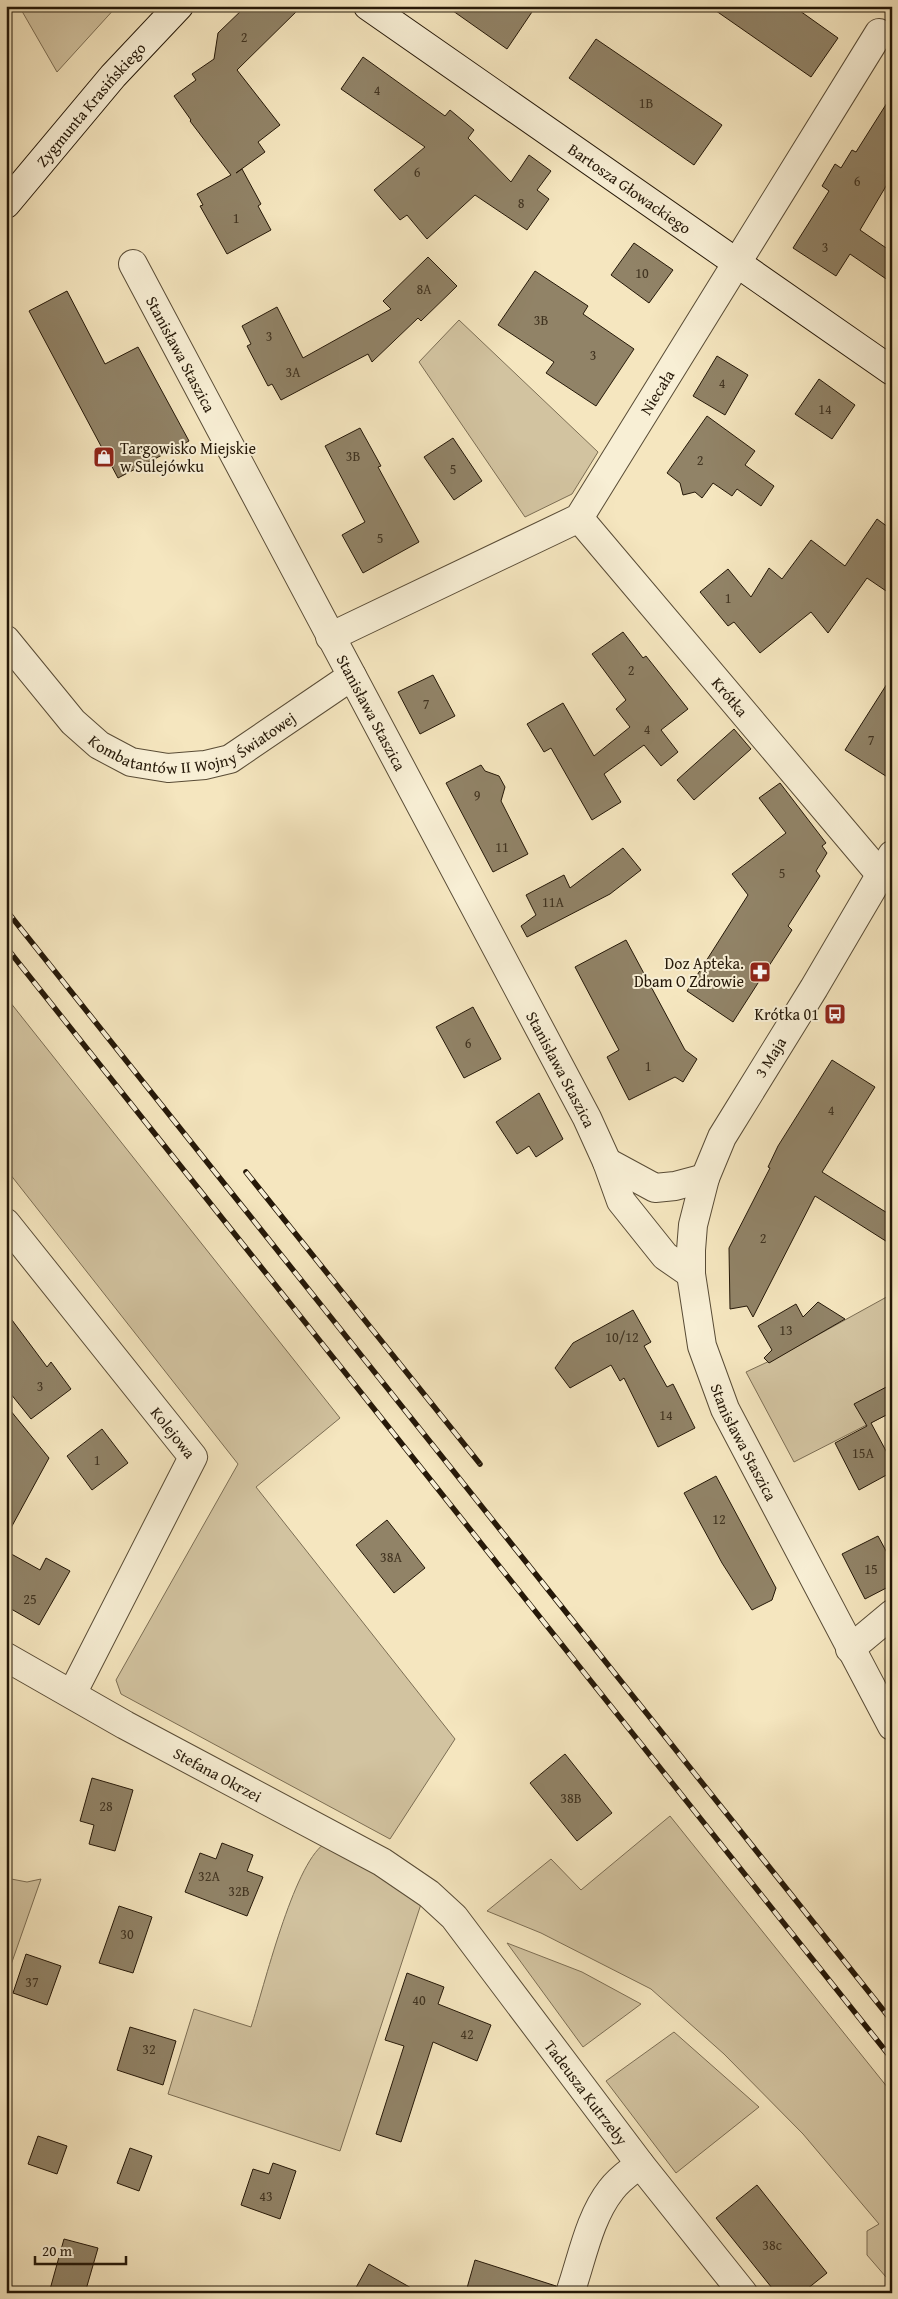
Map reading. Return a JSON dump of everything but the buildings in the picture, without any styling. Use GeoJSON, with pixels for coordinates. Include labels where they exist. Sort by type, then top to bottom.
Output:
{"type":"FeatureCollection","features":[{"type":"Feature","properties":{"kind":"street","name":"Zygmunta Krasińskiego"},"geometry":{"type":"LineString","coordinates":[[6,204],[102,90],[179,6]]}},
{"type":"Feature","properties":{"kind":"street","name":"Bartosza Głowackiego"},"geometry":{"type":"LineString","coordinates":[[368,6],[892,371]]}},
{"type":"Feature","properties":{"kind":"street","name":"Niecała"},"geometry":{"type":"LineString","coordinates":[[579,518],[880,33]]}},
{"type":"Feature","properties":{"kind":"street","name":"Stanisława Staszica"},"geometry":{"type":"LineString","coordinates":[[133,264],[587,1118],[607,1162],[621,1201],[665,1256],[691,1274],[702,1346],[725,1409],[892,1726]]}},
{"type":"Feature","properties":{"kind":"street"},"geometry":{"type":"LineString","coordinates":[[330,637],[579,518]]}},
{"type":"Feature","properties":{"kind":"street","name":"Krótka"},"geometry":{"type":"LineString","coordinates":[[579,518],[886,865]]}},
{"type":"Feature","properties":{"kind":"street","name":"Kombatantów II Wojny Światowej"},"geometry":{"type":"LineString","coordinates":[[6,640],[73,722],[99,745],[131,762],[168,768],[205,765],[230,759],[352,676]]}},
{"type":"Feature","properties":{"kind":"street","name":"3 Maja"},"geometry":{"type":"LineString","coordinates":[[691,1274],[693,1226],[705,1178],[722,1137],[814,988],[886,865]]}},
{"type":"Feature","properties":{"kind":"street"},"geometry":{"type":"LineString","coordinates":[[607,1162],[655,1188],[675,1186],[705,1178]]}},
{"type":"Feature","properties":{"kind":"street","name":"Kolejowa"},"geometry":{"type":"LineString","coordinates":[[6,1222],[193,1458],[72,1694]]}},
{"type":"Feature","properties":{"kind":"street"},"geometry":{"type":"LineString","coordinates":[[850,1649],[892,1614]]}},
{"type":"Feature","properties":{"kind":"street","name":"Stefana Okrzei"},"geometry":{"type":"LineString","coordinates":[[6,1657],[125,1725],[382,1862],[429,1894]]}},
{"type":"Feature","properties":{"kind":"street","name":"Tadeusza Kutrzeby"},"geometry":{"type":"LineString","coordinates":[[429,1894],[454,1917],[640,2164],[743,2293]]}},
{"type":"Feature","properties":{"kind":"street"},"geometry":{"type":"LineString","coordinates":[[570,2293],[598,2211],[611,2190],[622,2178],[640,2164]]}},
{"type":"Feature","properties":{"kind":"shaded area"},"geometry":{"type":"Polygon","coordinates":[[[19,6],[117,6],[57,72],[19,6]]]}},
{"type":"Feature","properties":{"kind":"shaded area"},"geometry":{"type":"Polygon","coordinates":[[[459,320],[598,452],[572,494],[525,517],[419,362],[459,320]]]}},
{"type":"Feature","properties":{"kind":"shaded area"},"geometry":{"type":"Polygon","coordinates":[[[6,997],[340,1418],[256,1487],[455,1739],[390,1839],[121,1694],[116,1680],[238,1464],[6,1169],[6,997]]]}},
{"type":"Feature","properties":{"kind":"shaded area"},"geometry":{"type":"Polygon","coordinates":[[[892,1294],[892,1423],[888,1414],[794,1462],[746,1372],[776,1358],[892,1294]]]}},
{"type":"Feature","properties":{"kind":"shaded area"},"geometry":{"type":"Polygon","coordinates":[[[670,1816],[892,2093],[892,2284],[867,2255],[867,2231],[879,2224],[803,2134],[724,2054],[651,1989],[541,1933],[487,1911],[551,1859],[581,1890],[670,1816]]]}},
{"type":"Feature","properties":{"kind":"shaded area"},"geometry":{"type":"Polygon","coordinates":[[[324,1844],[422,1901],[340,2151],[168,2094],[194,2009],[251,2027],[291,1901],[301,1876],[312,1857],[324,1844]]]}},
{"type":"Feature","properties":{"kind":"shaded area"},"geometry":{"type":"Polygon","coordinates":[[[6,1878],[27,1882],[41,1879],[6,1979],[6,1878]]]}},
{"type":"Feature","properties":{"kind":"shaded area"},"geometry":{"type":"Polygon","coordinates":[[[507,1943],[582,1972],[641,2004],[583,2047],[507,1943]]]}},
{"type":"Feature","properties":{"kind":"shaded area"},"geometry":{"type":"Polygon","coordinates":[[[674,2032],[759,2107],[676,2173],[606,2081],[674,2032]]]}},
{"type":"Feature","properties":{"kind":"railway"},"geometry":{"type":"LineString","coordinates":[[6,910],[892,2021]]}},
{"type":"Feature","properties":{"kind":"railway"},"geometry":{"type":"LineString","coordinates":[[6,947],[892,2059]]}},
{"type":"Feature","properties":{"kind":"railway"},"geometry":{"type":"LineString","coordinates":[[246,1172],[480,1464]]}},
{"type":"Feature","properties":{"kind":"place","name":"Targowisko Miejskie w Sulejówku"},"geometry":{"type":"Point","coordinates":[104,457]}},
{"type":"Feature","properties":{"kind":"place","name":"Doz Apteka. Dbam O Zdrowie"},"geometry":{"type":"Point","coordinates":[760,972]}},
{"type":"Feature","properties":{"kind":"place","name":"Krótka 01"},"geometry":{"type":"Point","coordinates":[835,1014]}}]}
